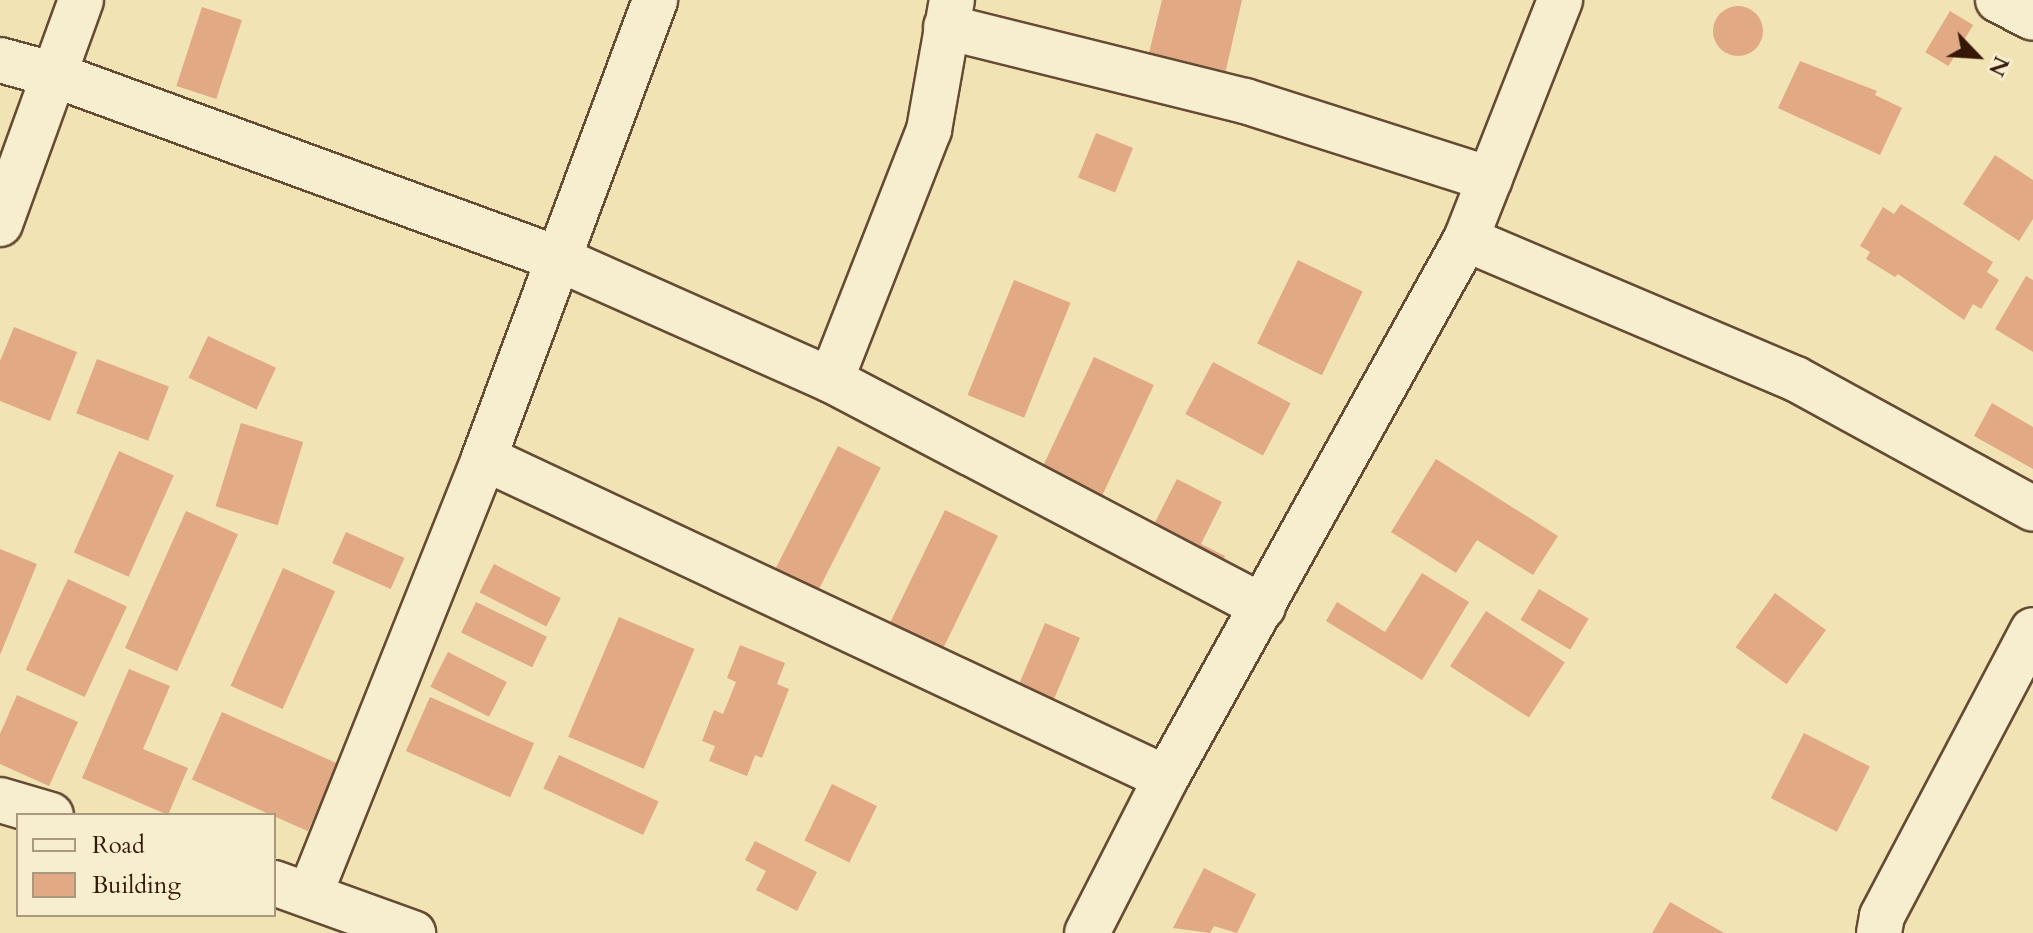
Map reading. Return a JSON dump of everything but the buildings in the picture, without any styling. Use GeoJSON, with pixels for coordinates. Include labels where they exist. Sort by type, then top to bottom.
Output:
{"type":"FeatureCollection","features":[{"type":"Feature","properties":{"kind":"street"},"geometry":{"type":"LineString","coordinates":[[0,224],[81,0]]}},
{"type":"Feature","properties":{"kind":"street"},"geometry":{"type":"LineString","coordinates":[[413,933],[292,888],[484,458],[655,0]]}},
{"type":"Feature","properties":{"kind":"street"},"geometry":{"type":"LineString","coordinates":[[1087,933],[1166,778],[1466,239],[1560,0]]}},
{"type":"Feature","properties":{"kind":"street"},"geometry":{"type":"LineString","coordinates":[[1998,0],[2033,18]]}},
{"type":"Feature","properties":{"kind":"street"},"geometry":{"type":"LineString","coordinates":[[831,380],[929,130],[949,13],[1245,101],[1490,179]]}},
{"type":"Feature","properties":{"kind":"street"},"geometry":{"type":"LineString","coordinates":[[0,60],[55,75],[559,259],[831,380],[1263,607]]}},
{"type":"Feature","properties":{"kind":"street"},"geometry":{"type":"LineString","coordinates":[[1466,239],[1796,379],[2033,509]]}},
{"type":"Feature","properties":{"kind":"street"},"geometry":{"type":"LineString","coordinates":[[484,458],[1166,778]]}},
{"type":"Feature","properties":{"kind":"street"},"geometry":{"type":"LineString","coordinates":[[1879,933],[1882,916],[2033,630]]}},
{"type":"Feature","properties":{"kind":"street"},"geometry":{"type":"LineString","coordinates":[[0,800],[44,813]]}}]}
